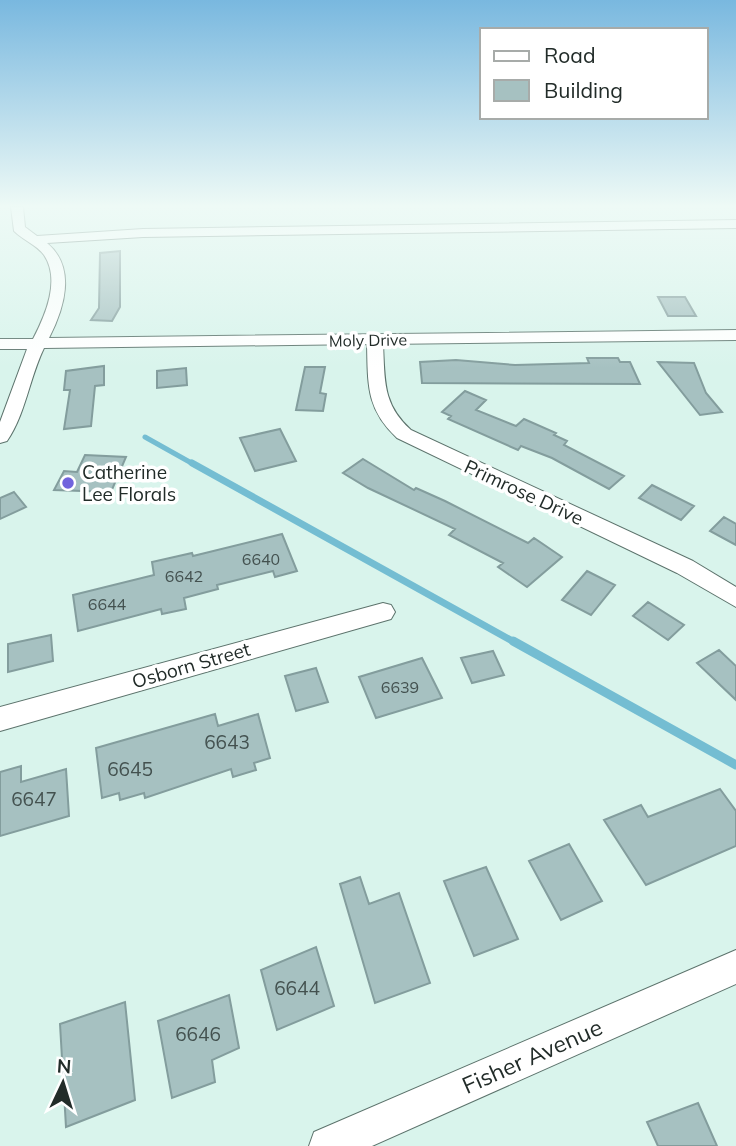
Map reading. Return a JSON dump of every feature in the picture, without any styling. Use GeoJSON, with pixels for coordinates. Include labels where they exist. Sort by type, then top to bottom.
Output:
{"type":"FeatureCollection","features":[{"type":"Feature","properties":{"kind":"street"},"geometry":{"type":"LineString","coordinates":[[0,437],[15,412],[24,373],[53,317],[58,301],[59,285],[54,260]]}},
{"type":"Feature","properties":{"kind":"street"},"geometry":{"type":"LineString","coordinates":[[731,335],[736,352]]}},
{"type":"Feature","properties":{"kind":"street","name":"Moly Drive"},"geometry":{"type":"LineString","coordinates":[[0,344],[731,335]]}},
{"type":"Feature","properties":{"kind":"street","name":"Primrose Drive"},"geometry":{"type":"LineString","coordinates":[[375,340],[379,404],[392,425],[404,434],[685,567],[736,598]]}},
{"type":"Feature","properties":{"kind":"street","name":"Osborn Street"},"geometry":{"type":"LineString","coordinates":[[0,719],[383,612]]}},
{"type":"Feature","properties":{"kind":"street","name":"Fisher Avenue"},"geometry":{"type":"LineString","coordinates":[[346,1142],[736,967]]}},
{"type":"Feature","properties":{"kind":"building"},"geometry":{"type":"Polygon","coordinates":[[[100,260],[120,260],[120,307],[112,321],[91,320],[99,308],[100,260]]]}},
{"type":"Feature","properties":{"kind":"building"},"geometry":{"type":"Polygon","coordinates":[[[658,297],[685,297],[696,316],[668,316],[658,297]]]}},
{"type":"Feature","properties":{"kind":"building"},"geometry":{"type":"Polygon","coordinates":[[[587,358],[618,358],[620,362],[630,362],[640,384],[422,383],[420,362],[456,360],[515,365],[589,363],[587,358]]]}},
{"type":"Feature","properties":{"kind":"building"},"geometry":{"type":"Polygon","coordinates":[[[658,362],[694,363],[706,393],[722,412],[700,415],[658,362]]]}},
{"type":"Feature","properties":{"kind":"building"},"geometry":{"type":"Polygon","coordinates":[[[104,366],[104,385],[95,386],[91,426],[64,429],[70,390],[64,390],[66,371],[104,366]]]}},
{"type":"Feature","properties":{"kind":"building"},"geometry":{"type":"Polygon","coordinates":[[[305,367],[325,367],[320,393],[326,394],[323,411],[296,410],[305,367]]]}},
{"type":"Feature","properties":{"kind":"building"},"geometry":{"type":"Polygon","coordinates":[[[186,368],[187,385],[157,388],[157,371],[186,368]]]}},
{"type":"Feature","properties":{"kind":"building"},"geometry":{"type":"Polygon","coordinates":[[[465,391],[486,400],[476,410],[516,426],[524,419],[556,433],[554,435],[567,441],[564,445],[624,476],[609,489],[552,458],[521,446],[518,450],[448,419],[451,416],[442,412],[465,391]]]}},
{"type":"Feature","properties":{"kind":"building"},"geometry":{"type":"Polygon","coordinates":[[[280,429],[296,461],[255,471],[240,438],[280,429]]]}},
{"type":"Feature","properties":{"kind":"building"},"geometry":{"type":"Polygon","coordinates":[[[85,455],[126,457],[111,492],[54,490],[64,471],[77,472],[85,455]]]}},
{"type":"Feature","properties":{"kind":"building"},"geometry":{"type":"Polygon","coordinates":[[[363,459],[414,490],[416,488],[445,501],[528,543],[534,538],[562,557],[527,587],[498,567],[503,563],[449,535],[455,529],[368,488],[343,473],[363,459]]]}},
{"type":"Feature","properties":{"kind":"building"},"geometry":{"type":"Polygon","coordinates":[[[652,485],[694,506],[681,520],[639,498],[652,485]]]}},
{"type":"Feature","properties":{"kind":"building"},"geometry":{"type":"Polygon","coordinates":[[[14,492],[26,507],[0,519],[0,498],[14,492]]]}},
{"type":"Feature","properties":{"kind":"building"},"geometry":{"type":"Polygon","coordinates":[[[724,517],[736,524],[736,545],[710,531],[724,517]]]}},
{"type":"Feature","properties":{"kind":"building"},"geometry":{"type":"Polygon","coordinates":[[[282,534],[297,571],[275,577],[273,571],[217,585],[218,589],[184,598],[186,609],[162,614],[161,609],[78,631],[73,595],[154,575],[152,562],[192,553],[193,556],[282,534]]]}},
{"type":"Feature","properties":{"kind":"building"},"geometry":{"type":"Polygon","coordinates":[[[587,571],[615,585],[591,615],[562,600],[587,571]]]}},
{"type":"Feature","properties":{"kind":"building"},"geometry":{"type":"Polygon","coordinates":[[[648,602],[684,625],[668,640],[633,616],[648,602]]]}},
{"type":"Feature","properties":{"kind":"building"},"geometry":{"type":"Polygon","coordinates":[[[51,635],[53,661],[8,672],[8,644],[51,635]]]}},
{"type":"Feature","properties":{"kind":"building"},"geometry":{"type":"Polygon","coordinates":[[[719,650],[736,666],[736,700],[697,663],[719,650]]]}},
{"type":"Feature","properties":{"kind":"building"},"geometry":{"type":"Polygon","coordinates":[[[493,651],[504,675],[472,683],[461,658],[493,651]]]}},
{"type":"Feature","properties":{"kind":"building"},"geometry":{"type":"Polygon","coordinates":[[[422,658],[442,698],[376,718],[359,677],[422,658]]]}},
{"type":"Feature","properties":{"kind":"building"},"geometry":{"type":"Polygon","coordinates":[[[316,668],[328,702],[296,711],[285,676],[316,668]]]}},
{"type":"Feature","properties":{"kind":"building"},"geometry":{"type":"Polygon","coordinates":[[[215,714],[218,726],[258,714],[270,758],[254,763],[256,770],[233,777],[231,769],[145,798],[144,793],[120,800],[119,793],[102,798],[96,748],[215,714]]]}},
{"type":"Feature","properties":{"kind":"building"},"geometry":{"type":"Polygon","coordinates":[[[21,766],[21,782],[66,769],[69,816],[0,836],[0,772],[21,766]]]}},
{"type":"Feature","properties":{"kind":"building"},"geometry":{"type":"Polygon","coordinates":[[[720,789],[736,811],[736,846],[646,885],[604,820],[641,805],[648,817],[720,789]]]}},
{"type":"Feature","properties":{"kind":"building"},"geometry":{"type":"Polygon","coordinates":[[[569,844],[602,901],[561,920],[529,861],[569,844]]]}},
{"type":"Feature","properties":{"kind":"building"},"geometry":{"type":"Polygon","coordinates":[[[486,867],[518,939],[474,956],[444,881],[486,867]]]}},
{"type":"Feature","properties":{"kind":"building"},"geometry":{"type":"Polygon","coordinates":[[[360,877],[369,904],[399,893],[430,983],[375,1003],[340,884],[360,877]]]}},
{"type":"Feature","properties":{"kind":"building"},"geometry":{"type":"Polygon","coordinates":[[[316,947],[334,1006],[277,1030],[261,970],[316,947]]]}},
{"type":"Feature","properties":{"kind":"building"},"geometry":{"type":"Polygon","coordinates":[[[229,995],[239,1048],[212,1060],[215,1082],[172,1098],[158,1021],[229,995]]]}},
{"type":"Feature","properties":{"kind":"building"},"geometry":{"type":"Polygon","coordinates":[[[125,1002],[135,1100],[66,1127],[60,1024],[125,1002]]]}},
{"type":"Feature","properties":{"kind":"building"},"geometry":{"type":"Polygon","coordinates":[[[698,1103],[717,1146],[658,1146],[647,1122],[698,1103]]]}},
{"type":"Feature","properties":{"kind":"waterway"},"geometry":{"type":"LineString","coordinates":[[145,437],[195,465]]}},
{"type":"Feature","properties":{"kind":"waterway"},"geometry":{"type":"LineString","coordinates":[[192,463],[516,643]]}},
{"type":"Feature","properties":{"kind":"waterway"},"geometry":{"type":"LineString","coordinates":[[513,641],[736,765]]}},
{"type":"Feature","properties":{"kind":"place","name":"Catherine Lee Florals"},"geometry":{"type":"Point","coordinates":[68,483]}}]}
